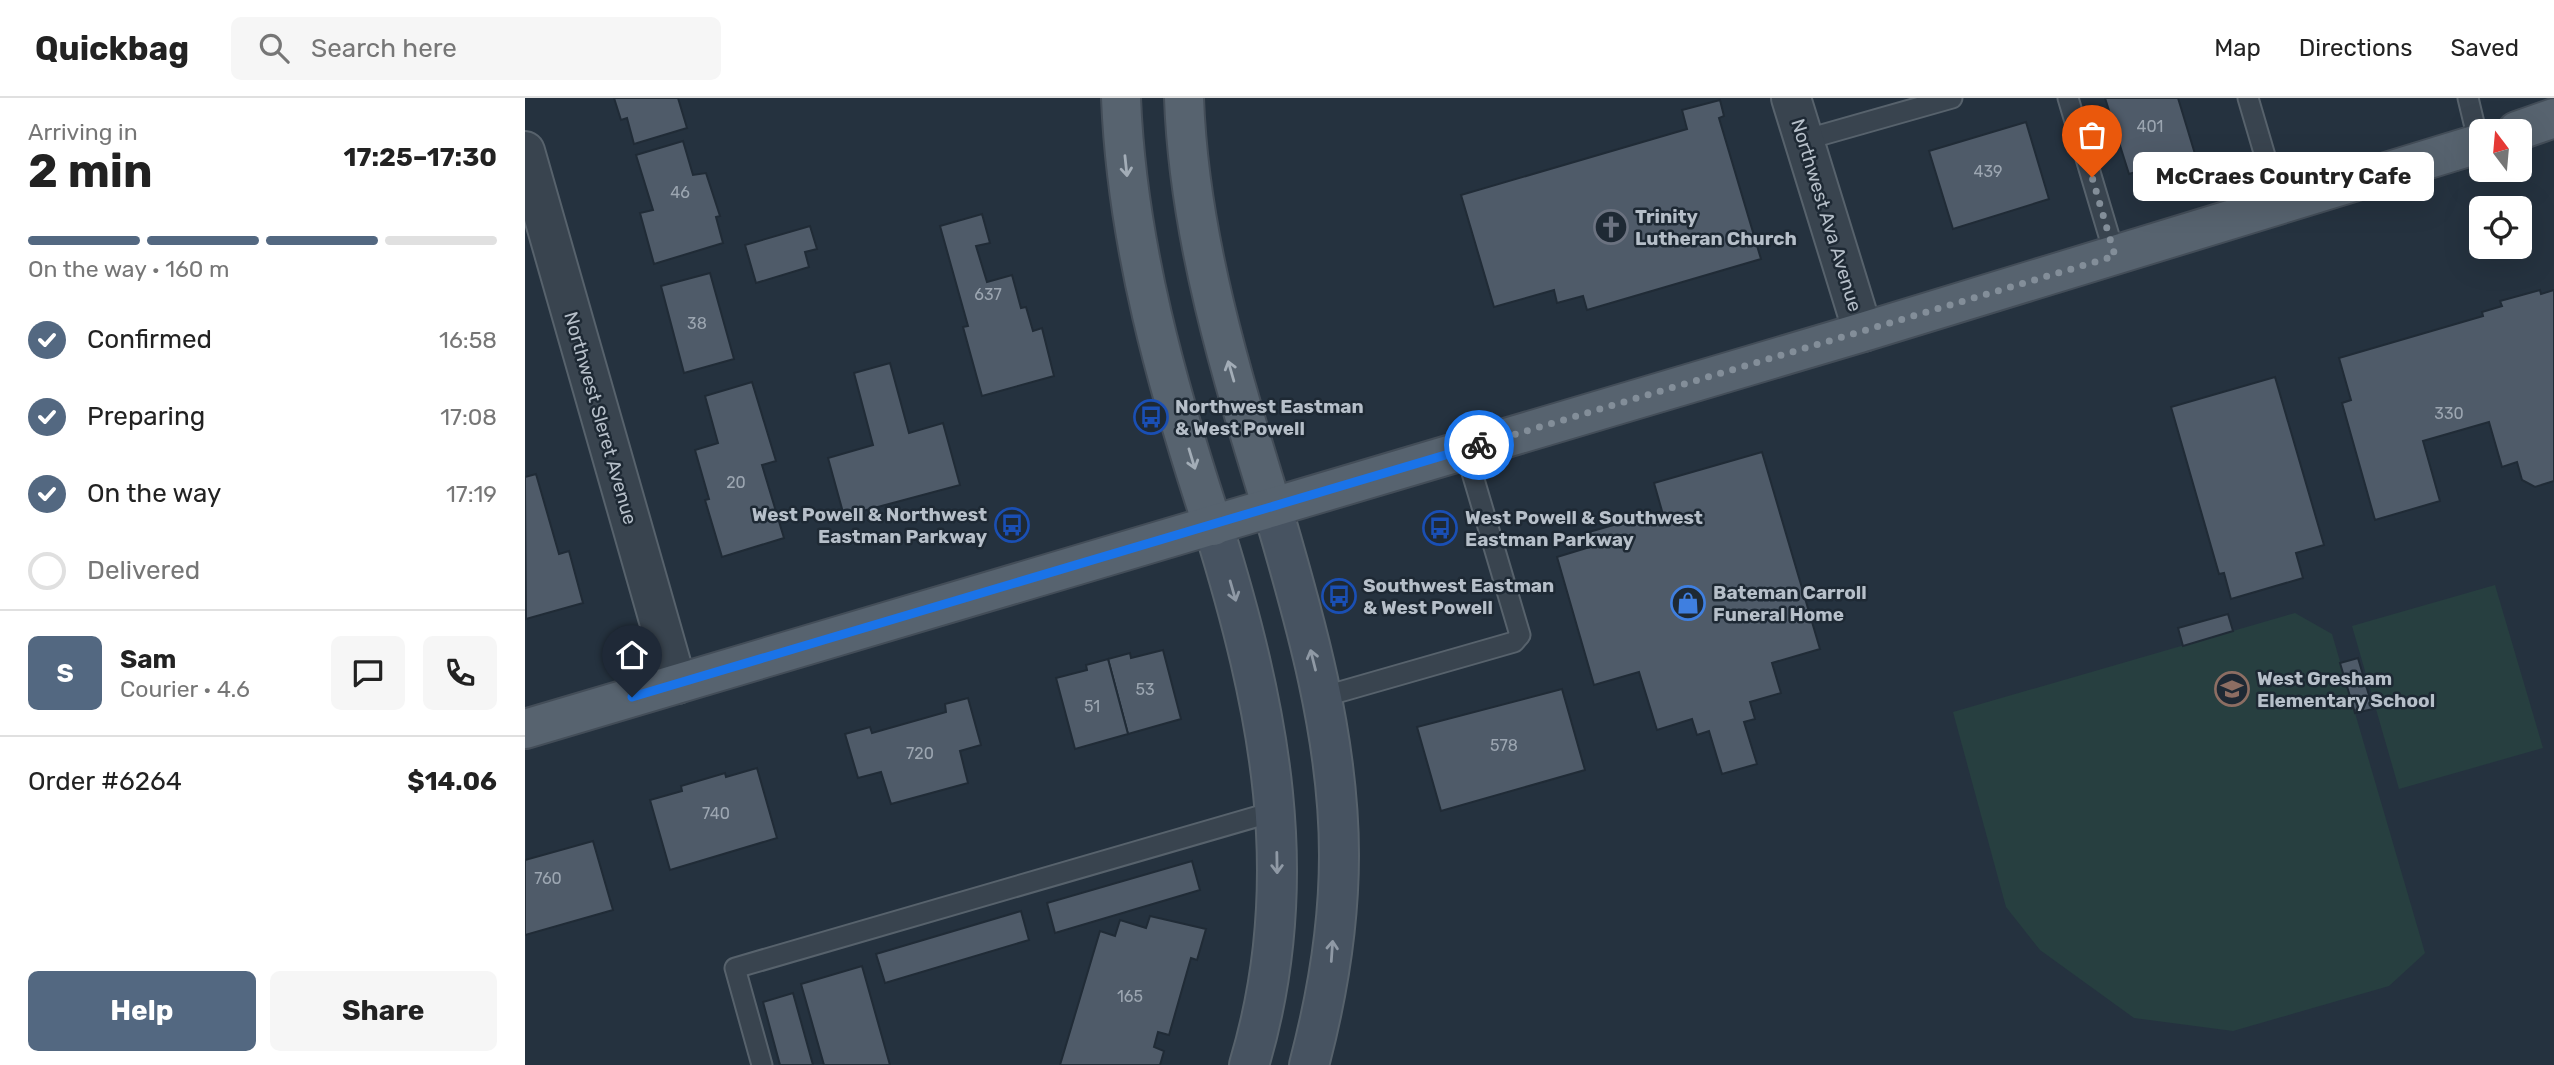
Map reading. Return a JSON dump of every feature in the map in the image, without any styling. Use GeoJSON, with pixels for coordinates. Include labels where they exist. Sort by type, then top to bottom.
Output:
{"type":"FeatureCollection","features":[{"type":"Feature","properties":{"kind":"main road"},"geometry":{"type":"LineString","coordinates":[[1121,98],[1139,260],[1161,353],[1254,664],[1267,732],[1276,811],[1273,930],[1267,979],[1249,1065]]}},
{"type":"Feature","properties":{"kind":"main road"},"geometry":{"type":"LineString","coordinates":[[1184,98],[1194,199],[1210,287],[1226,354],[1272,507],[1322,698],[1339,856],[1331,970],[1309,1065]]}},
{"type":"Feature","properties":{"kind":"main road"},"geometry":{"type":"LineString","coordinates":[[2532,126],[2554,118]]}},
{"type":"Feature","properties":{"kind":"main road"},"geometry":{"type":"LineString","coordinates":[[525,729],[1863,332],[2469,146]]}},
{"type":"Feature","properties":{"kind":"street","name":"Northwest Ava Avenue"},"geometry":{"type":"LineString","coordinates":[[1791,98],[1863,332]]}},
{"type":"Feature","properties":{"kind":"street","name":"Northwest Sleret Avenue"},"geometry":{"type":"LineString","coordinates":[[525,151],[677,684]]}},
{"type":"Feature","properties":{"kind":"lane"},"geometry":{"type":"LineString","coordinates":[[1804,140],[1952,98]]}},
{"type":"Feature","properties":{"kind":"lane"},"geometry":{"type":"LineString","coordinates":[[2068,98],[2115,256]]}},
{"type":"Feature","properties":{"kind":"lane"},"geometry":{"type":"LineString","coordinates":[[2248,98],[2280,206]]}},
{"type":"Feature","properties":{"kind":"lane"},"geometry":{"type":"LineString","coordinates":[[2468,98],[2474,119]]}},
{"type":"Feature","properties":{"kind":"lane"},"geometry":{"type":"LineString","coordinates":[[1322,698],[1514,642],[1520,635],[1465,449]]}},
{"type":"Feature","properties":{"kind":"lane"},"geometry":{"type":"LineString","coordinates":[[762,1065],[736,968],[1276,811]]}},
{"type":"Feature","properties":{"kind":"green space"},"geometry":{"type":"Polygon","coordinates":[[[2495,585],[2543,748],[2399,789],[2352,626],[2495,585]]]}},
{"type":"Feature","properties":{"kind":"green space"},"geometry":{"type":"Polygon","coordinates":[[[2295,613],[2332,634],[2425,953],[2389,986],[2233,1031],[2134,1018],[2040,950],[2006,907],[1953,712],[2295,613]]]}},
{"type":"Feature","properties":{"kind":"building"},"geometry":{"type":"Polygon","coordinates":[[[614,98],[678,98],[687,128],[634,144],[627,118],[621,120],[614,98]]]}},
{"type":"Feature","properties":{"kind":"building"},"geometry":{"type":"Polygon","coordinates":[[[2105,98],[2178,98],[2195,154],[2129,174],[2105,98]]]}},
{"type":"Feature","properties":{"kind":"building","name":"Trinity Lutheran Church"},"geometry":{"type":"Polygon","coordinates":[[[1720,100],[1724,116],[1719,118],[1761,259],[1587,310],[1583,296],[1557,303],[1554,290],[1494,307],[1461,195],[1687,129],[1682,110],[1720,100]]]}},
{"type":"Feature","properties":{"kind":"building"},"geometry":{"type":"Polygon","coordinates":[[[2026,122],[2049,199],[1953,229],[1929,151],[2026,122]]]}},
{"type":"Feature","properties":{"kind":"building"},"geometry":{"type":"Polygon","coordinates":[[[683,141],[693,175],[706,173],[720,216],[716,217],[723,243],[654,264],[640,213],[653,210],[636,155],[683,141]]]}},
{"type":"Feature","properties":{"kind":"building"},"geometry":{"type":"Polygon","coordinates":[[[982,214],[990,243],[976,246],[987,282],[1012,275],[1021,308],[1026,307],[1033,331],[1042,328],[1054,376],[982,396],[963,327],[968,326],[940,226],[982,214]]]}},
{"type":"Feature","properties":{"kind":"building"},"geometry":{"type":"Polygon","coordinates":[[[810,226],[817,249],[805,252],[809,267],[756,283],[745,245],[810,226]]]}},
{"type":"Feature","properties":{"kind":"building"},"geometry":{"type":"Polygon","coordinates":[[[710,273],[734,359],[684,373],[661,286],[710,273]]]}},
{"type":"Feature","properties":{"kind":"building"},"geometry":{"type":"Polygon","coordinates":[[[2540,290],[2541,294],[2554,290],[2554,481],[2535,487],[2522,480],[2517,462],[2502,467],[2489,422],[2423,441],[2440,501],[2375,520],[2342,403],[2351,400],[2339,358],[2483,316],[2482,312],[2502,306],[2500,301],[2540,290]]]}},
{"type":"Feature","properties":{"kind":"building"},"geometry":{"type":"Polygon","coordinates":[[[890,363],[909,433],[943,423],[960,485],[844,516],[828,458],[873,445],[854,373],[890,363]]]}},
{"type":"Feature","properties":{"kind":"building"},"geometry":{"type":"Polygon","coordinates":[[[2275,377],[2324,545],[2296,553],[2303,578],[2231,599],[2224,573],[2219,574],[2171,407],[2275,377]]]}},
{"type":"Feature","properties":{"kind":"building"},"geometry":{"type":"Polygon","coordinates":[[[752,382],[776,461],[762,465],[784,538],[722,557],[705,500],[709,499],[695,450],[718,443],[705,396],[752,382]]]}},
{"type":"Feature","properties":{"kind":"building","name":"Bateman Carroll Funeral Home"},"geometry":{"type":"Polygon","coordinates":[[[1762,452],[1820,649],[1772,663],[1781,693],[1750,702],[1755,719],[1744,722],[1757,764],[1722,774],[1709,731],[1697,735],[1692,719],[1657,730],[1639,672],[1594,685],[1557,557],[1593,546],[1589,532],[1662,511],[1654,483],[1762,452]]]}},
{"type":"Feature","properties":{"kind":"building"},"geometry":{"type":"Polygon","coordinates":[[[536,474],[559,554],[569,551],[583,603],[526,619],[525,477],[536,474]]]}},
{"type":"Feature","properties":{"kind":"building"},"geometry":{"type":"Polygon","coordinates":[[[2228,614],[2233,631],[2183,646],[2178,628],[2228,614]]]}},
{"type":"Feature","properties":{"kind":"building"},"geometry":{"type":"Polygon","coordinates":[[[1163,650],[1181,719],[1128,734],[1108,659],[1130,653],[1131,658],[1163,650]]]}},
{"type":"Feature","properties":{"kind":"building"},"geometry":{"type":"Polygon","coordinates":[[[2358,658],[2373,709],[2355,713],[2340,663],[2358,658]]]}},
{"type":"Feature","properties":{"kind":"building"},"geometry":{"type":"Polygon","coordinates":[[[1108,659],[1128,734],[1075,749],[1056,678],[1087,670],[1086,665],[1108,659]]]}},
{"type":"Feature","properties":{"kind":"building"},"geometry":{"type":"Polygon","coordinates":[[[1562,689],[1585,770],[1441,811],[1417,727],[1562,689]]]}},
{"type":"Feature","properties":{"kind":"building"},"geometry":{"type":"Polygon","coordinates":[[[968,698],[981,745],[960,751],[968,783],[891,804],[881,772],[858,778],[845,734],[870,727],[872,733],[946,712],[945,704],[968,698]]]}},
{"type":"Feature","properties":{"kind":"building"},"geometry":{"type":"Polygon","coordinates":[[[757,768],[777,838],[670,870],[650,800],[682,791],[681,786],[725,773],[726,777],[757,768]]]}},
{"type":"Feature","properties":{"kind":"building"},"geometry":{"type":"Polygon","coordinates":[[[593,841],[613,910],[525,935],[525,860],[593,841]]]}},
{"type":"Feature","properties":{"kind":"building"},"geometry":{"type":"Polygon","coordinates":[[[1192,861],[1200,890],[1055,933],[1047,903],[1192,861]]]}},
{"type":"Feature","properties":{"kind":"building"},"geometry":{"type":"Polygon","coordinates":[[[1021,911],[1029,940],[885,983],[876,954],[1021,911]]]}},
{"type":"Feature","properties":{"kind":"building"},"geometry":{"type":"Polygon","coordinates":[[[1150,916],[1206,929],[1197,960],[1191,958],[1169,1035],[1158,1032],[1154,1047],[1164,1051],[1160,1065],[1060,1065],[1100,931],[1115,936],[1120,920],[1146,928],[1150,916]]]}},
{"type":"Feature","properties":{"kind":"building"},"geometry":{"type":"Polygon","coordinates":[[[862,966],[890,1065],[824,1065],[801,984],[862,966]]]}},
{"type":"Feature","properties":{"kind":"building"},"geometry":{"type":"Polygon","coordinates":[[[793,993],[813,1065],[780,1065],[763,1002],[793,993]]]}},
{"type":"Feature","properties":{"kind":"way so far"},"geometry":{"type":"LineString","coordinates":[[1479,445],[2115,256],[2092,177]]}},
{"type":"Feature","properties":{"kind":"place","name":"McCraes Country Cafe"},"geometry":{"type":"Point","coordinates":[2092,177]}},
{"type":"Feature","properties":{"kind":"place","name":"Trinity Lutheran Church"},"geometry":{"type":"Point","coordinates":[1611,227]}},
{"type":"Feature","properties":{"kind":"place","name":"Northwest Eastman & West Powell"},"geometry":{"type":"Point","coordinates":[1151,417]}},
{"type":"Feature","properties":{"kind":"place","name":"West Powell & Northwest Eastman Parkway"},"geometry":{"type":"Point","coordinates":[1012,525]}},
{"type":"Feature","properties":{"kind":"place","name":"West Powell & Southwest Eastman Parkway"},"geometry":{"type":"Point","coordinates":[1440,528]}},
{"type":"Feature","properties":{"kind":"place","name":"Southwest Eastman & West Powell"},"geometry":{"type":"Point","coordinates":[1339,596]}},
{"type":"Feature","properties":{"kind":"place","name":"Bateman Carroll Funeral Home"},"geometry":{"type":"Point","coordinates":[1688,603]}},
{"type":"Feature","properties":{"kind":"place","name":"West Gresham Elementary School"},"geometry":{"type":"Point","coordinates":[2232,689]}},
{"type":"Feature","properties":{"kind":"route"},"geometry":{"type":"LineString","coordinates":[[632,697],[1479,445]]}}]}
